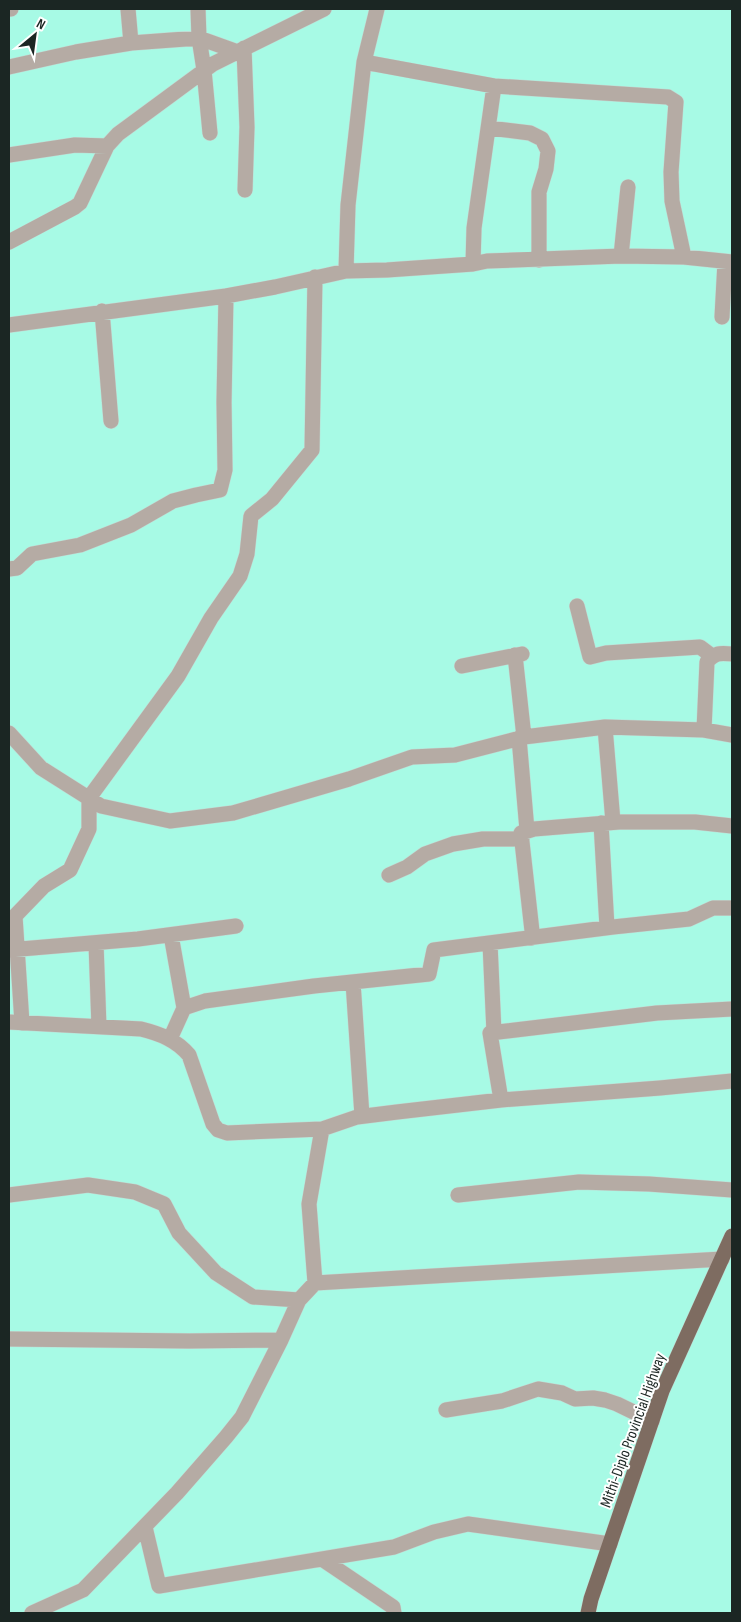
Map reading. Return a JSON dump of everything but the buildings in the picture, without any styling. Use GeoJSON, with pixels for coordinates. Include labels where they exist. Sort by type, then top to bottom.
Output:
{"type":"FeatureCollection","features":[{"type":"Feature","properties":{"kind":"main road","name":"Mithi-Diplo Provincial Highway"},"geometry":{"type":"LineString","coordinates":[[588,1613],[591,1599],[662,1392],[732,1236]]}},
{"type":"Feature","properties":{"kind":"street"},"geometry":{"type":"LineString","coordinates":[[128,9],[131,43]]}},
{"type":"Feature","properties":{"kind":"street"},"geometry":{"type":"LineString","coordinates":[[198,9],[199,38],[210,133]]}},
{"type":"Feature","properties":{"kind":"street"},"geometry":{"type":"LineString","coordinates":[[9,242],[80,203],[107,146],[118,134],[204,70],[324,9]]}},
{"type":"Feature","properties":{"kind":"street"},"geometry":{"type":"LineString","coordinates":[[346,271],[348,206],[364,62],[378,9]]}},
{"type":"Feature","properties":{"kind":"street"},"geometry":{"type":"LineString","coordinates":[[9,67],[76,52],[131,43],[199,38],[241,50]]}},
{"type":"Feature","properties":{"kind":"street"},"geometry":{"type":"LineString","coordinates":[[241,50],[247,127],[245,190]]}},
{"type":"Feature","properties":{"kind":"street"},"geometry":{"type":"LineString","coordinates":[[364,62],[494,86],[668,97],[676,102],[671,172],[672,201],[684,257]]}},
{"type":"Feature","properties":{"kind":"street"},"geometry":{"type":"LineString","coordinates":[[473,264],[475,220],[490,128],[494,86]]}},
{"type":"Feature","properties":{"kind":"street"},"geometry":{"type":"LineString","coordinates":[[490,128],[530,133],[542,139],[548,151],[546,169],[539,192],[539,260]]}},
{"type":"Feature","properties":{"kind":"street"},"geometry":{"type":"LineString","coordinates":[[9,155],[75,145],[107,146]]}},
{"type":"Feature","properties":{"kind":"street"},"geometry":{"type":"LineString","coordinates":[[622,256],[628,187]]}},
{"type":"Feature","properties":{"kind":"street"},"geometry":{"type":"LineString","coordinates":[[9,325],[102,311],[157,306],[226,296],[346,271],[473,264],[487,261],[622,256],[684,257],[729,262],[722,317]]}},
{"type":"Feature","properties":{"kind":"street"},"geometry":{"type":"LineString","coordinates":[[315,277],[312,450],[272,499],[251,516],[247,554],[240,576],[211,618],[178,676],[89,798],[90,829],[70,870],[44,886],[15,916],[13,950],[15,1022],[142,1029],[162,1034],[182,1046],[189,1056],[214,1124],[218,1130],[227,1133],[322,1129],[362,1116],[501,1100],[660,1088],[732,1080]]}},
{"type":"Feature","properties":{"kind":"street"},"geometry":{"type":"LineString","coordinates":[[9,569],[16,568],[32,554],[80,545],[131,525],[173,501],[220,490],[225,470],[226,296]]}},
{"type":"Feature","properties":{"kind":"street"},"geometry":{"type":"LineString","coordinates":[[102,311],[111,421]]}},
{"type":"Feature","properties":{"kind":"street"},"geometry":{"type":"LineString","coordinates":[[577,606],[590,657],[606,653],[700,647],[712,656]]}},
{"type":"Feature","properties":{"kind":"street"},"geometry":{"type":"LineString","coordinates":[[704,730],[707,662],[712,656],[722,653],[732,654]]}},
{"type":"Feature","properties":{"kind":"street"},"geometry":{"type":"LineString","coordinates":[[462,666],[518,654],[531,938]]}},
{"type":"Feature","properties":{"kind":"street"},"geometry":{"type":"LineString","coordinates":[[9,733],[41,768],[101,806],[170,821],[233,813],[349,779],[412,757],[455,755],[522,737],[605,727],[704,730],[732,735]]}},
{"type":"Feature","properties":{"kind":"street"},"geometry":{"type":"LineString","coordinates":[[605,727],[607,927]]}},
{"type":"Feature","properties":{"kind":"street"},"geometry":{"type":"LineString","coordinates":[[389,875],[407,867],[425,854],[453,844],[483,839],[607,823],[695,822],[732,826]]}},
{"type":"Feature","properties":{"kind":"street"},"geometry":{"type":"LineString","coordinates":[[184,1008],[205,1001],[314,986],[429,974],[434,950],[607,927],[689,919],[713,908],[732,908]]}},
{"type":"Feature","properties":{"kind":"street"},"geometry":{"type":"LineString","coordinates":[[13,950],[171,935],[236,926]]}},
{"type":"Feature","properties":{"kind":"street"},"geometry":{"type":"LineString","coordinates":[[170,1039],[184,1008],[171,935]]}},
{"type":"Feature","properties":{"kind":"street"},"geometry":{"type":"LineString","coordinates":[[96,943],[99,1027]]}},
{"type":"Feature","properties":{"kind":"street"},"geometry":{"type":"LineString","coordinates":[[490,943],[494,1033]]}},
{"type":"Feature","properties":{"kind":"street"},"geometry":{"type":"LineString","coordinates":[[354,982],[362,1116]]}},
{"type":"Feature","properties":{"kind":"street"},"geometry":{"type":"LineString","coordinates":[[501,1100],[490,1034],[657,1013],[732,1009]]}},
{"type":"Feature","properties":{"kind":"street"},"geometry":{"type":"LineString","coordinates":[[315,1283],[309,1204],[322,1129]]}},
{"type":"Feature","properties":{"kind":"street"},"geometry":{"type":"LineString","coordinates":[[458,1195],[579,1182],[649,1184],[732,1190]]}},
{"type":"Feature","properties":{"kind":"street"},"geometry":{"type":"LineString","coordinates":[[9,1195],[88,1185],[136,1192],[164,1204],[179,1233],[216,1273],[253,1296],[299,1300]]}},
{"type":"Feature","properties":{"kind":"street"},"geometry":{"type":"LineString","coordinates":[[32,1613],[83,1590],[183,1486],[242,1417],[299,1300],[315,1283],[722,1259]]}},
{"type":"Feature","properties":{"kind":"street"},"geometry":{"type":"LineString","coordinates":[[9,1339],[189,1342],[281,1340]]}},
{"type":"Feature","properties":{"kind":"street"},"geometry":{"type":"LineString","coordinates":[[446,1410],[502,1401],[538,1389],[562,1393],[576,1399],[593,1398],[605,1400],[652,1421]]}},
{"type":"Feature","properties":{"kind":"street"},"geometry":{"type":"LineString","coordinates":[[145,1527],[160,1586],[394,1547],[434,1532],[468,1524],[610,1544]]}},
{"type":"Feature","properties":{"kind":"street"},"geometry":{"type":"LineString","coordinates":[[322,1559],[393,1607],[394,1613]]}},
{"type":"Feature","properties":{"kind":"green space"},"geometry":{"type":"Polygon","coordinates":[[[9,9],[732,9],[732,1613],[9,1613],[9,9]]]}}]}
